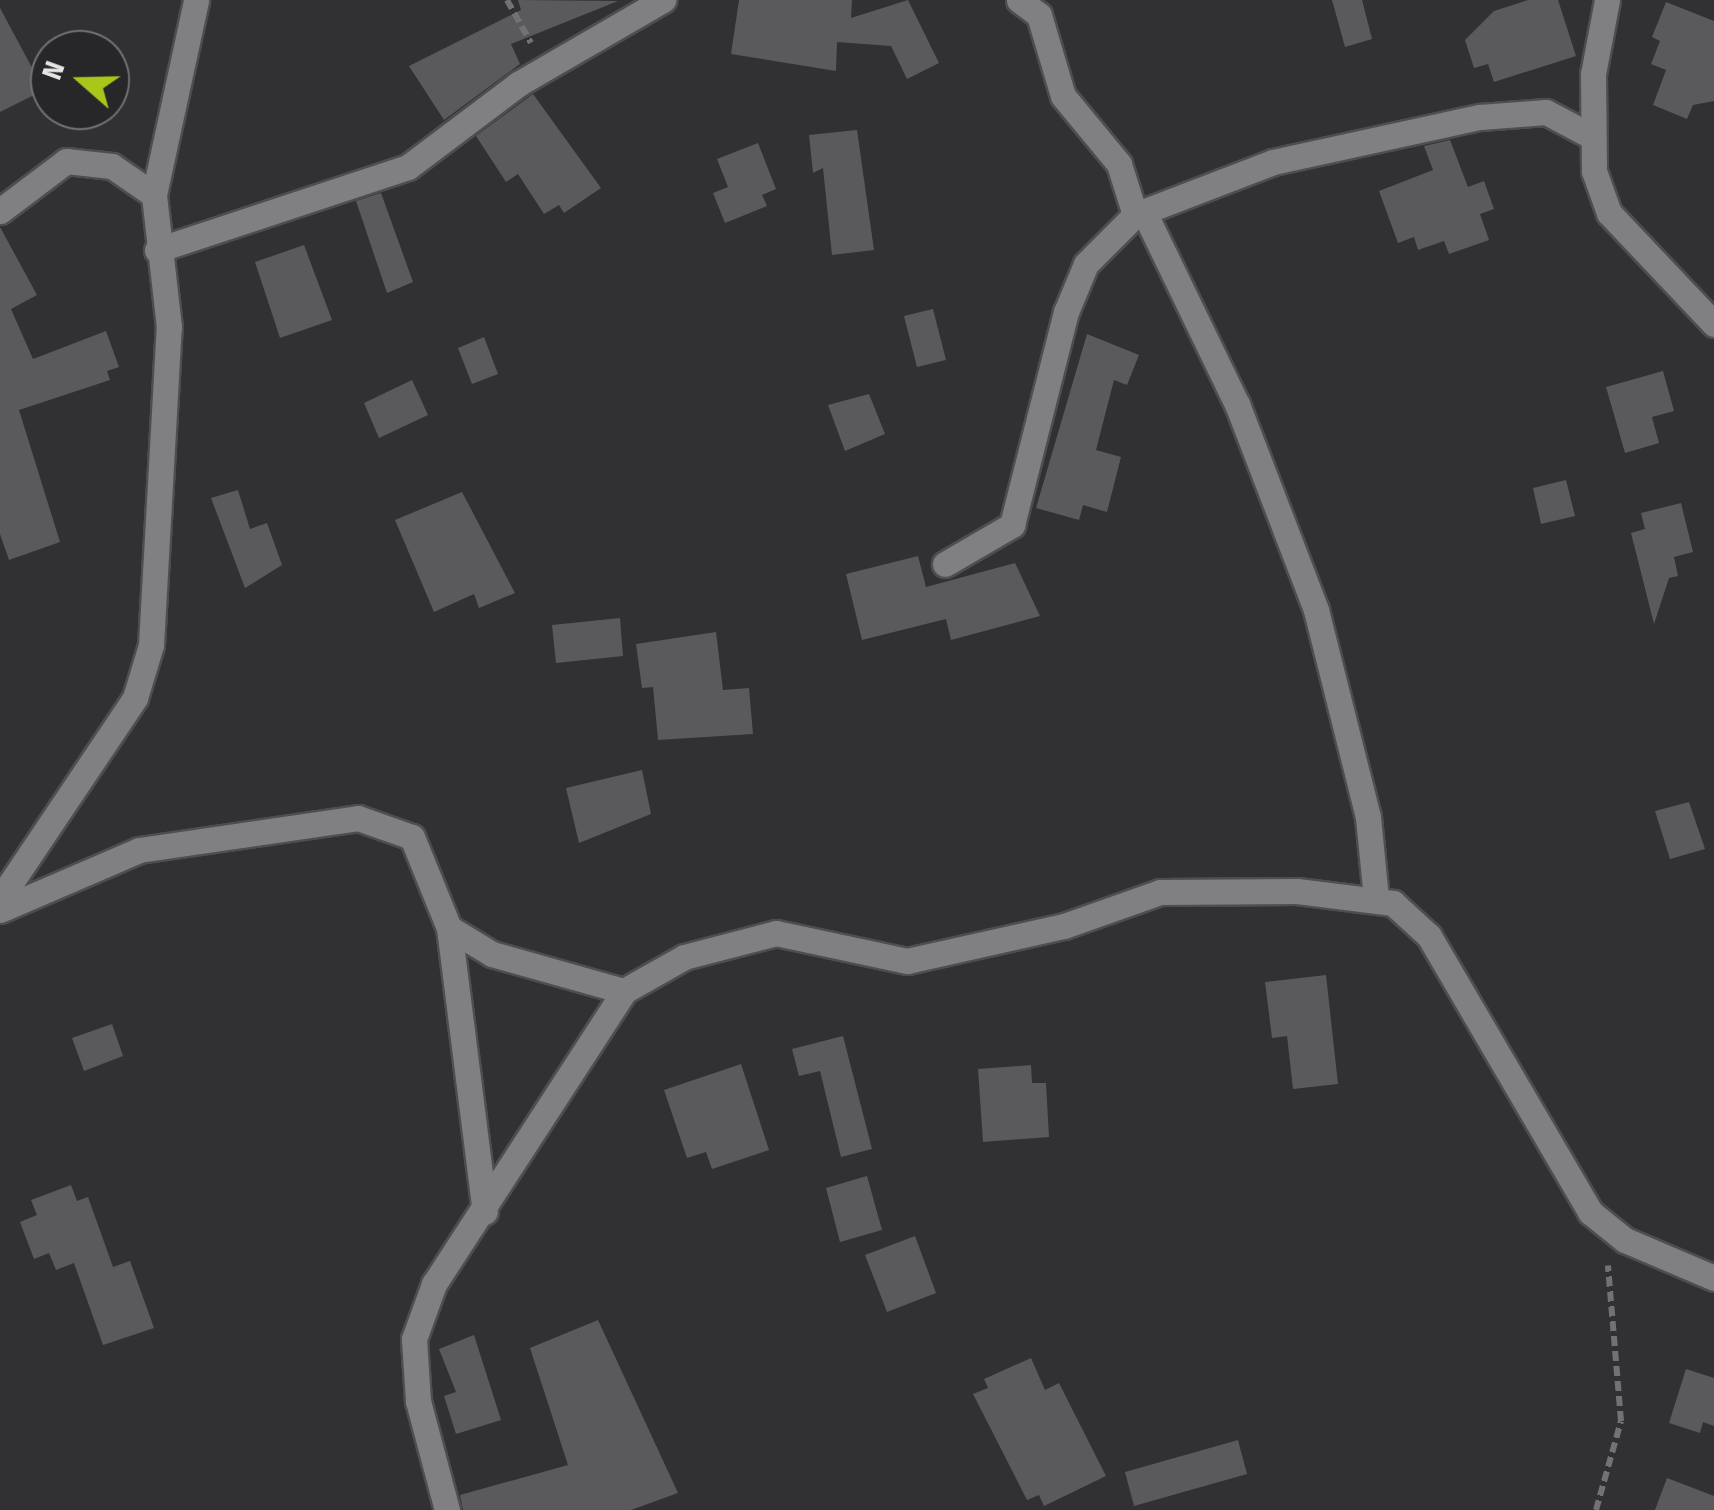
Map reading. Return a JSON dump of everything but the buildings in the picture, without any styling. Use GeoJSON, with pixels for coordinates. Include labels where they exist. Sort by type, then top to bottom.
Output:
{"type":"FeatureCollection","features":[{"type":"Feature","properties":{"kind":"street"},"geometry":{"type":"LineString","coordinates":[[0,900],[135,698],[151,645],[169,327],[157,250],[154,195],[196,0]]}},
{"type":"Feature","properties":{"kind":"street"},"geometry":{"type":"LineString","coordinates":[[157,250],[408,167],[544,67],[663,0]]}},
{"type":"Feature","properties":{"kind":"street"},"geometry":{"type":"LineString","coordinates":[[1019,0],[1039,15],[1063,96],[1119,164],[1139,213],[1236,404],[1316,610],[1368,817],[1376,898]]}},
{"type":"Feature","properties":{"kind":"street"},"geometry":{"type":"LineString","coordinates":[[1607,0],[1589,135],[1608,212],[1714,324]]}},
{"type":"Feature","properties":{"kind":"street"},"geometry":{"type":"LineString","coordinates":[[945,564],[1012,525],[1066,312],[1086,264],[1139,213],[1272,162],[1480,118],[1546,112],[1589,135]]}},
{"type":"Feature","properties":{"kind":"street"},"geometry":{"type":"LineString","coordinates":[[0,211],[66,161],[112,166],[154,195]]}},
{"type":"Feature","properties":{"kind":"street"},"geometry":{"type":"LineString","coordinates":[[0,910],[139,850],[358,818],[412,837],[449,928],[485,1212]]}},
{"type":"Feature","properties":{"kind":"street"},"geometry":{"type":"LineString","coordinates":[[447,1510],[418,1400],[414,1338],[434,1284],[485,1212],[624,991],[684,957],[776,933],[906,961],[1064,926],[1160,892],[1376,898],[1429,936],[1590,1212],[1625,1240],[1714,1278]]}},
{"type":"Feature","properties":{"kind":"street"},"geometry":{"type":"LineString","coordinates":[[449,928],[492,954],[624,991]]}},
{"type":"Feature","properties":{"kind":"path"},"geometry":{"type":"LineString","coordinates":[[507,0],[544,67]]}},
{"type":"Feature","properties":{"kind":"path"},"geometry":{"type":"LineString","coordinates":[[1590,1212],[1612,1280],[1621,1421],[1596,1510]]}}]}
